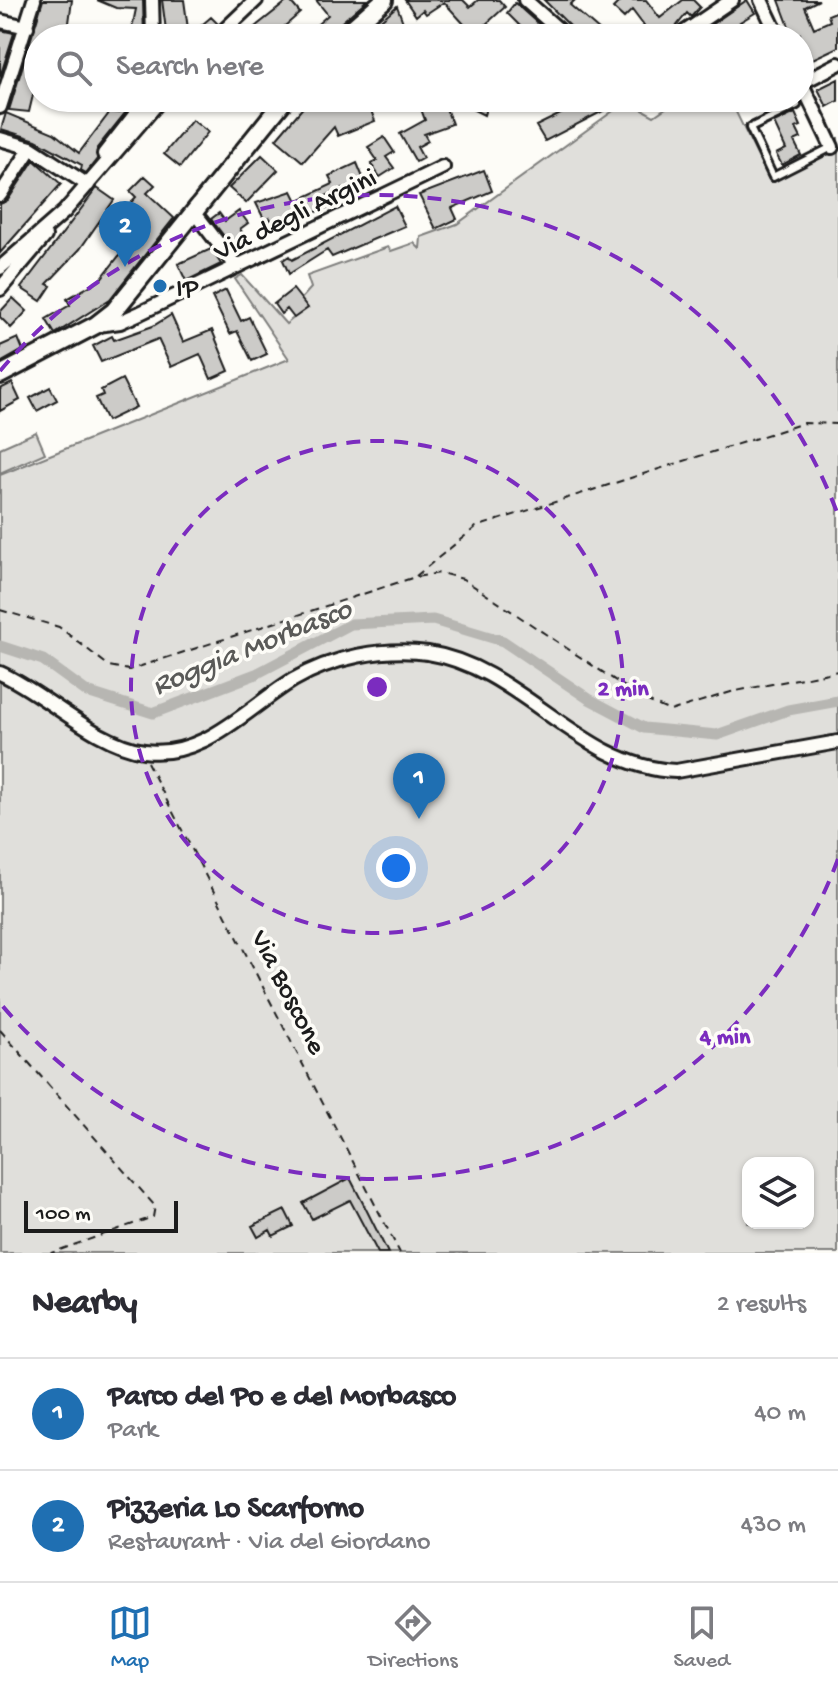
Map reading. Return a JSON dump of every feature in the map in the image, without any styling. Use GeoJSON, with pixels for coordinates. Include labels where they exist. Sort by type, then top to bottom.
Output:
{"type":"FeatureCollection","features":[{"type":"Feature","properties":{"kind":"street"},"geometry":{"type":"LineString","coordinates":[[28,24],[34,0]]}},
{"type":"Feature","properties":{"kind":"street"},"geometry":{"type":"LineString","coordinates":[[152,0],[153,24]]}},
{"type":"Feature","properties":{"kind":"street"},"geometry":{"type":"LineString","coordinates":[[231,24],[256,0]]}},
{"type":"Feature","properties":{"kind":"street"},"geometry":{"type":"LineString","coordinates":[[357,24],[384,0]]}},
{"type":"Feature","properties":{"kind":"street"},"geometry":{"type":"LineString","coordinates":[[525,0],[552,24]]}},
{"type":"Feature","properties":{"kind":"street"},"geometry":{"type":"LineString","coordinates":[[697,24],[732,0]]}},
{"type":"Feature","properties":{"kind":"street"},"geometry":{"type":"LineString","coordinates":[[761,0],[772,24]]}},
{"type":"Feature","properties":{"kind":"street"},"geometry":{"type":"LineString","coordinates":[[0,21],[24,26]]}},
{"type":"Feature","properties":{"kind":"street"},"geometry":{"type":"LineString","coordinates":[[0,107],[24,36]]}},
{"type":"Feature","properties":{"kind":"street"},"geometry":{"type":"LineString","coordinates":[[814,76],[838,64]]}},
{"type":"Feature","properties":{"kind":"street"},"geometry":{"type":"LineString","coordinates":[[814,109],[832,147]]}},
{"type":"Feature","properties":{"kind":"street"},"geometry":{"type":"LineString","coordinates":[[88,185],[100,159],[137,112]]}},
{"type":"Feature","properties":{"kind":"street"},"geometry":{"type":"LineString","coordinates":[[0,289],[150,112]]}},
{"type":"Feature","properties":{"kind":"street"},"geometry":{"type":"LineString","coordinates":[[0,375],[96,325],[135,288],[275,112]]}},
{"type":"Feature","properties":{"kind":"street"},"geometry":{"type":"LineString","coordinates":[[0,139],[31,148],[88,185]]}},
{"type":"Feature","properties":{"kind":"street"},"geometry":{"type":"LineString","coordinates":[[0,195],[31,148]]}},
{"type":"Feature","properties":{"kind":"street","name":"Via degli Argini"},"geometry":{"type":"LineString","coordinates":[[96,325],[120,322],[443,167]]}},
{"type":"Feature","properties":{"kind":"street"},"geometry":{"type":"LineString","coordinates":[[0,268],[64,212]]}},
{"type":"Feature","properties":{"kind":"street"},"geometry":{"type":"LineString","coordinates":[[194,212],[236,266]]}},
{"type":"Feature","properties":{"kind":"street"},"geometry":{"type":"LineString","coordinates":[[135,288],[144,301],[165,299]]}},
{"type":"Feature","properties":{"kind":"street"},"geometry":{"type":"LineString","coordinates":[[0,673],[105,735],[141,750],[189,745],[239,720],[293,680],[325,665],[395,651],[454,658],[493,677],[628,763],[654,770],[676,771],[838,742]]}},
{"type":"Feature","properties":{"kind":"lane"},"geometry":{"type":"LineString","coordinates":[[783,112],[750,128],[773,177],[832,147]]}},
{"type":"Feature","properties":{"kind":"path"},"geometry":{"type":"LineString","coordinates":[[415,577],[476,527],[804,423],[838,424]]}},
{"type":"Feature","properties":{"kind":"path","name":"Via Boscone"},"geometry":{"type":"LineString","coordinates":[[141,750],[400,1253]]}},
{"type":"Feature","properties":{"kind":"path"},"geometry":{"type":"LineString","coordinates":[[0,1030],[155,1206],[153,1217],[51,1253]]}},
{"type":"Feature","properties":{"kind":"shaded area"},"geometry":{"type":"Polygon","coordinates":[[[612,112],[647,112],[654,116],[660,112],[736,112],[769,180],[836,147],[838,137],[838,1253],[0,1253],[0,475],[289,359],[235,279],[242,275],[286,324],[307,307],[301,299],[311,288],[307,276],[388,247],[391,251],[414,243],[420,249],[421,237],[457,224],[612,112]]]}},
{"type":"Feature","properties":{"kind":"shaded area"},"geometry":{"type":"Polygon","coordinates":[[[36,432],[45,453],[0,473],[0,448],[36,432]]]}},
{"type":"Feature","properties":{"kind":"building"},"geometry":{"type":"Polygon","coordinates":[[[43,0],[72,0],[69,24],[36,24],[43,0]]]}},
{"type":"Feature","properties":{"kind":"building"},"geometry":{"type":"Polygon","coordinates":[[[97,0],[143,0],[144,24],[133,24],[136,9],[116,8],[97,0]]]}},
{"type":"Feature","properties":{"kind":"building"},"geometry":{"type":"Polygon","coordinates":[[[162,0],[184,0],[187,24],[165,24],[162,0]]]}},
{"type":"Feature","properties":{"kind":"building"},"geometry":{"type":"Polygon","coordinates":[[[289,0],[300,13],[287,24],[259,24],[289,0]]]}},
{"type":"Feature","properties":{"kind":"building"},"geometry":{"type":"Polygon","coordinates":[[[316,0],[367,0],[339,24],[318,24],[328,15],[316,0]]]}},
{"type":"Feature","properties":{"kind":"building"},"geometry":{"type":"Polygon","coordinates":[[[405,0],[463,0],[470,7],[478,0],[499,0],[505,7],[486,24],[464,24],[444,2],[426,14],[423,10],[416,16],[405,0]]]}},
{"type":"Feature","properties":{"kind":"building"},"geometry":{"type":"Polygon","coordinates":[[[544,0],[575,0],[570,5],[592,24],[568,24],[544,0]]]}},
{"type":"Feature","properties":{"kind":"building"},"geometry":{"type":"Polygon","coordinates":[[[621,0],[646,0],[660,18],[683,0],[693,0],[700,7],[691,17],[687,13],[678,24],[642,24],[632,10],[624,18],[613,8],[621,0]]]}},
{"type":"Feature","properties":{"kind":"building"},"geometry":{"type":"Polygon","coordinates":[[[747,0],[755,13],[740,22],[742,24],[712,24],[747,0]]]}},
{"type":"Feature","properties":{"kind":"building"},"geometry":{"type":"Polygon","coordinates":[[[779,0],[819,0],[805,7],[812,24],[788,24],[779,0]]]}},
{"type":"Feature","properties":{"kind":"building"},"geometry":{"type":"Polygon","coordinates":[[[515,3],[538,24],[518,24],[507,13],[515,3]]]}},
{"type":"Feature","properties":{"kind":"building"},"geometry":{"type":"Polygon","coordinates":[[[397,6],[404,24],[376,24],[397,6]]]}},
{"type":"Feature","properties":{"kind":"building"},"geometry":{"type":"Polygon","coordinates":[[[838,11],[838,47],[814,58],[814,28],[830,21],[828,15],[838,11]]]}},
{"type":"Feature","properties":{"kind":"building"},"geometry":{"type":"Polygon","coordinates":[[[211,17],[218,24],[203,24],[211,17]]]}},
{"type":"Feature","properties":{"kind":"building"},"geometry":{"type":"Polygon","coordinates":[[[0,30],[14,33],[0,77],[0,30]]]}},
{"type":"Feature","properties":{"kind":"building"},"geometry":{"type":"Polygon","coordinates":[[[24,61],[24,112],[9,110],[24,61]]]}},
{"type":"Feature","properties":{"kind":"building"},"geometry":{"type":"Polygon","coordinates":[[[838,79],[838,101],[827,107],[818,89],[838,79]]]}},
{"type":"Feature","properties":{"kind":"building"},"geometry":{"type":"Polygon","coordinates":[[[110,112],[126,112],[97,148],[97,159],[86,173],[81,170],[82,165],[36,140],[1,129],[6,113],[54,133],[79,153],[110,112]]]}},
{"type":"Feature","properties":{"kind":"building"},"geometry":{"type":"Polygon","coordinates":[[[299,112],[371,112],[375,121],[338,136],[334,127],[303,162],[276,139],[299,112]]]}},
{"type":"Feature","properties":{"kind":"building"},"geometry":{"type":"Polygon","coordinates":[[[422,112],[447,112],[452,124],[424,134],[428,141],[417,147],[423,158],[416,162],[400,134],[425,120],[422,112]]]}},
{"type":"Feature","properties":{"kind":"building"},"geometry":{"type":"Polygon","coordinates":[[[564,112],[601,112],[545,141],[536,126],[564,112]]]}},
{"type":"Feature","properties":{"kind":"building"},"geometry":{"type":"Polygon","coordinates":[[[795,113],[801,126],[796,128],[801,138],[794,141],[801,155],[782,165],[776,154],[786,149],[774,123],[795,113]]]}},
{"type":"Feature","properties":{"kind":"building"},"geometry":{"type":"Polygon","coordinates":[[[192,120],[208,132],[180,167],[164,154],[192,120]]]}},
{"type":"Feature","properties":{"kind":"building"},"geometry":{"type":"Polygon","coordinates":[[[384,137],[394,152],[386,157],[394,168],[380,177],[371,164],[377,160],[368,147],[384,137]]]}},
{"type":"Feature","properties":{"kind":"building"},"geometry":{"type":"Polygon","coordinates":[[[262,155],[278,170],[246,203],[229,188],[262,155]]]}},
{"type":"Feature","properties":{"kind":"building"},"geometry":{"type":"Polygon","coordinates":[[[34,160],[61,184],[0,253],[0,204],[8,200],[34,160]]]}},
{"type":"Feature","properties":{"kind":"building"},"geometry":{"type":"Polygon","coordinates":[[[357,163],[364,180],[358,183],[363,194],[348,200],[343,188],[326,196],[331,206],[275,229],[270,218],[265,221],[256,203],[292,191],[297,201],[333,184],[329,176],[357,163]]]}},
{"type":"Feature","properties":{"kind":"building"},"geometry":{"type":"Polygon","coordinates":[[[484,170],[492,191],[452,208],[457,219],[436,229],[419,195],[484,170]]]}},
{"type":"Feature","properties":{"kind":"building"},"geometry":{"type":"Polygon","coordinates":[[[145,176],[155,185],[147,193],[174,218],[110,299],[55,334],[46,319],[70,305],[67,299],[100,280],[140,229],[122,212],[136,197],[130,191],[145,176]]]}},
{"type":"Feature","properties":{"kind":"building"},"geometry":{"type":"Polygon","coordinates":[[[97,188],[114,200],[80,249],[47,284],[51,286],[41,301],[21,288],[97,188]]]}},
{"type":"Feature","properties":{"kind":"building"},"geometry":{"type":"Polygon","coordinates":[[[395,206],[405,226],[332,257],[327,250],[289,274],[283,260],[289,256],[292,260],[395,206]]]}},
{"type":"Feature","properties":{"kind":"building"},"geometry":{"type":"Polygon","coordinates":[[[239,211],[248,223],[240,229],[246,238],[233,248],[211,219],[219,213],[225,221],[239,211]]]}},
{"type":"Feature","properties":{"kind":"building"},"geometry":{"type":"Polygon","coordinates":[[[211,249],[221,264],[186,281],[178,264],[211,249]]]}},
{"type":"Feature","properties":{"kind":"building"},"geometry":{"type":"Polygon","coordinates":[[[293,289],[308,308],[294,318],[287,309],[281,314],[274,304],[293,289]]]}},
{"type":"Feature","properties":{"kind":"building"},"geometry":{"type":"Polygon","coordinates":[[[226,290],[241,321],[249,317],[267,354],[252,361],[237,331],[230,334],[212,297],[226,290]]]}},
{"type":"Feature","properties":{"kind":"building"},"geometry":{"type":"Polygon","coordinates":[[[13,298],[27,311],[11,328],[0,317],[0,312],[13,298]]]}},
{"type":"Feature","properties":{"kind":"building"},"geometry":{"type":"Polygon","coordinates":[[[171,315],[183,342],[212,330],[229,371],[211,379],[200,354],[171,367],[158,339],[101,362],[93,346],[112,336],[114,340],[153,326],[171,315]]]}},
{"type":"Feature","properties":{"kind":"building"},"geometry":{"type":"Polygon","coordinates":[[[18,338],[23,350],[0,363],[0,346],[18,338]]]}},
{"type":"Feature","properties":{"kind":"building"},"geometry":{"type":"Polygon","coordinates":[[[122,379],[136,407],[107,421],[96,398],[103,395],[101,390],[122,379]]]}},
{"type":"Feature","properties":{"kind":"building"},"geometry":{"type":"Polygon","coordinates":[[[12,383],[20,400],[0,411],[0,389],[12,383]]]}},
{"type":"Feature","properties":{"kind":"building"},"geometry":{"type":"Polygon","coordinates":[[[50,387],[57,400],[37,411],[30,398],[50,387]]]}},
{"type":"Feature","properties":{"kind":"building"},"geometry":{"type":"Polygon","coordinates":[[[350,1178],[388,1253],[378,1253],[350,1200],[312,1219],[303,1203],[350,1178]]]}},
{"type":"Feature","properties":{"kind":"building"},"geometry":{"type":"Polygon","coordinates":[[[285,1210],[293,1226],[273,1236],[270,1230],[258,1237],[252,1226],[285,1210]]]}},
{"type":"Feature","properties":{"kind":"waterway","name":"Roggia Morbasco"},"geometry":{"type":"LineString","coordinates":[[0,646],[43,660],[87,692],[153,713],[256,674],[351,624],[433,620],[503,641],[589,699],[644,728],[717,735],[788,710],[838,701]]}},
{"type":"Feature","properties":{"kind":"place","name":"Pizzeria Lo Scarforno"},"geometry":{"type":"Point","coordinates":[125,267]}},
{"type":"Feature","properties":{"kind":"place","name":"IP"},"geometry":{"type":"Point","coordinates":[160,286]}},
{"type":"Feature","properties":{"kind":"place","name":"Parco del Po e del Morbasco"},"geometry":{"type":"Point","coordinates":[419,819]}}]}
